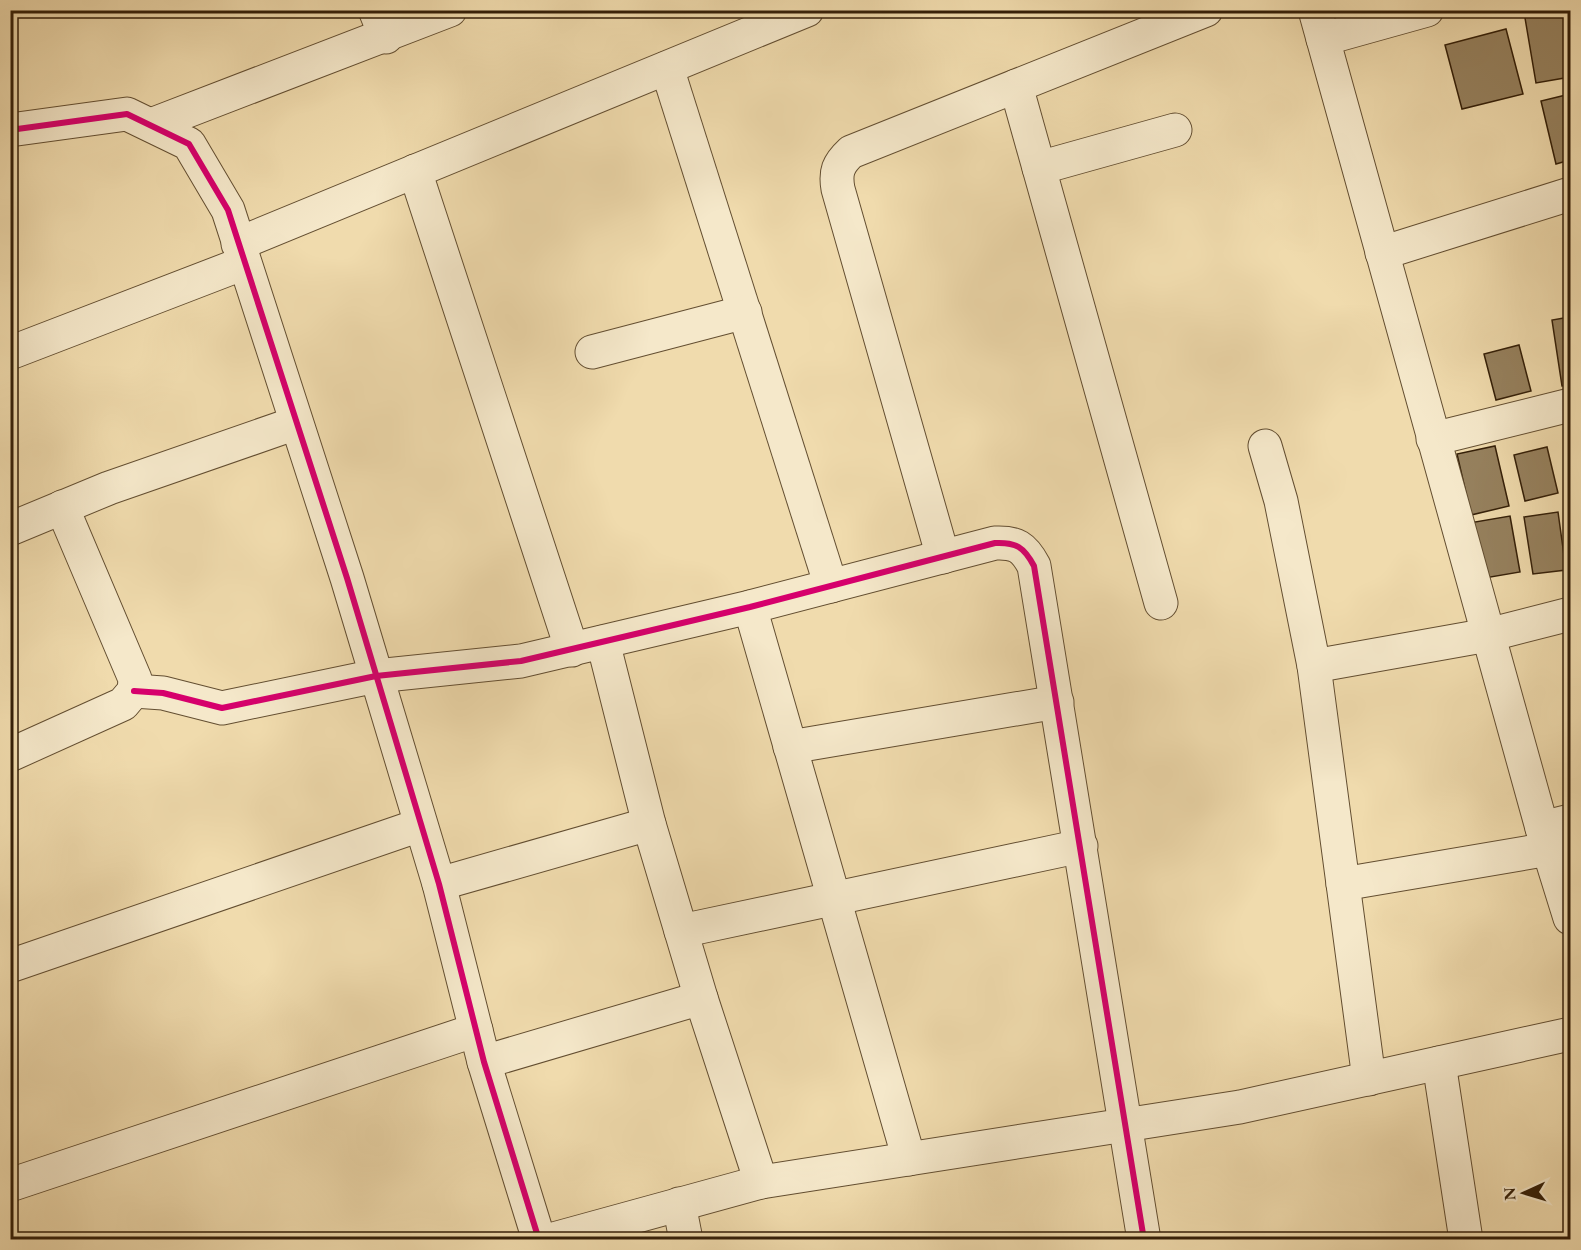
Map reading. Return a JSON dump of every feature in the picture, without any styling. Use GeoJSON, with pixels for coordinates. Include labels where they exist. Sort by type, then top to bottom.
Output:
{"type":"FeatureCollection","features":[{"type":"Feature","properties":{"kind":"street"},"geometry":{"type":"LineString","coordinates":[[151,125],[380,24],[450,10]]}},
{"type":"Feature","properties":{"kind":"street"},"geometry":{"type":"LineString","coordinates":[[10,353],[241,253],[415,171],[807,10]]}},
{"type":"Feature","properties":{"kind":"street"},"geometry":{"type":"LineString","coordinates":[[943,557],[836,175],[840,161],[851,152],[1206,10]]}},
{"type":"Feature","properties":{"kind":"street"},"geometry":{"type":"LineString","coordinates":[[1427,10],[1319,25],[1488,635],[1554,833],[1570,918]]}},
{"type":"Feature","properties":{"kind":"street"},"geometry":{"type":"LineString","coordinates":[[667,68],[831,586]]}},
{"type":"Feature","properties":{"kind":"street"},"geometry":{"type":"LineString","coordinates":[[1016,86],[1161,603]]}},
{"type":"Feature","properties":{"kind":"street"},"geometry":{"type":"LineString","coordinates":[[10,130],[127,114],[189,144],[228,210],[439,884],[484,1062],[539,1239]]}},
{"type":"Feature","properties":{"kind":"street"},"geometry":{"type":"LineString","coordinates":[[1039,168],[1175,130]]}},
{"type":"Feature","properties":{"kind":"street"},"geometry":{"type":"LineString","coordinates":[[415,171],[572,650]]}},
{"type":"Feature","properties":{"kind":"street"},"geometry":{"type":"LineString","coordinates":[[1382,253],[1570,194]]}},
{"type":"Feature","properties":{"kind":"street"},"geometry":{"type":"LineString","coordinates":[[592,352],[745,312]]}},
{"type":"Feature","properties":{"kind":"street"},"geometry":{"type":"LineString","coordinates":[[1433,439],[1570,405]]}},
{"type":"Feature","properties":{"kind":"street"},"geometry":{"type":"LineString","coordinates":[[10,529],[109,488],[296,423]]}},
{"type":"Feature","properties":{"kind":"street"},"geometry":{"type":"LineString","coordinates":[[1265,446],[1281,501],[1314,666],[1369,1079]]}},
{"type":"Feature","properties":{"kind":"street"},"geometry":{"type":"LineString","coordinates":[[10,755],[123,704],[134,691],[135,679],[62,507]]}},
{"type":"Feature","properties":{"kind":"street"},"geometry":{"type":"LineString","coordinates":[[134,691],[163,693],[222,708],[375,676],[500,664],[572,650],[750,607],[995,543],[1011,542],[1026,549],[1034,566],[1144,1239]]}},
{"type":"Feature","properties":{"kind":"street"},"geometry":{"type":"LineString","coordinates":[[750,607],[909,1159]]}},
{"type":"Feature","properties":{"kind":"street"},"geometry":{"type":"LineString","coordinates":[[1314,666],[1488,635],[1570,614]]}},
{"type":"Feature","properties":{"kind":"street"},"geometry":{"type":"LineString","coordinates":[[603,642],[649,824],[701,998],[761,1182]]}},
{"type":"Feature","properties":{"kind":"street"},"geometry":{"type":"LineString","coordinates":[[790,747],[1057,702]]}},
{"type":"Feature","properties":{"kind":"street"},"geometry":{"type":"LineString","coordinates":[[439,884],[649,824]]}},
{"type":"Feature","properties":{"kind":"street"},"geometry":{"type":"LineString","coordinates":[[10,966],[420,825]]}},
{"type":"Feature","properties":{"kind":"street"},"geometry":{"type":"LineString","coordinates":[[1343,885],[1554,833]]}},
{"type":"Feature","properties":{"kind":"street"},"geometry":{"type":"LineString","coordinates":[[681,931],[1081,846]]}},
{"type":"Feature","properties":{"kind":"street"},"geometry":{"type":"LineString","coordinates":[[484,1062],[701,998]]}},
{"type":"Feature","properties":{"kind":"street"},"geometry":{"type":"LineString","coordinates":[[10,1185],[476,1030]]}},
{"type":"Feature","properties":{"kind":"street"},"geometry":{"type":"LineString","coordinates":[[550,1239],[761,1182],[1240,1107],[1570,1034]]}},
{"type":"Feature","properties":{"kind":"street"},"geometry":{"type":"LineString","coordinates":[[1439,1063],[1466,1239]]}},
{"type":"Feature","properties":{"kind":"street"},"geometry":{"type":"LineString","coordinates":[[679,1204],[686,1239]]}},
{"type":"Feature","properties":{"kind":"building"},"geometry":{"type":"Polygon","coordinates":[[[1570,10],[1570,77],[1536,83],[1524,12],[1570,10]]]}},
{"type":"Feature","properties":{"kind":"building"},"geometry":{"type":"Polygon","coordinates":[[[1506,29],[1523,94],[1462,109],[1445,45],[1506,29]]]}},
{"type":"Feature","properties":{"kind":"building"},"geometry":{"type":"Polygon","coordinates":[[[1570,94],[1570,160],[1556,164],[1541,101],[1570,94]]]}},
{"type":"Feature","properties":{"kind":"building"},"geometry":{"type":"Polygon","coordinates":[[[1570,317],[1570,385],[1562,386],[1552,320],[1570,317]]]}},
{"type":"Feature","properties":{"kind":"building"},"geometry":{"type":"Polygon","coordinates":[[[1519,345],[1531,391],[1496,400],[1484,354],[1519,345]]]}},
{"type":"Feature","properties":{"kind":"building"},"geometry":{"type":"Polygon","coordinates":[[[1495,446],[1509,506],[1471,515],[1457,454],[1495,446]]]}},
{"type":"Feature","properties":{"kind":"building"},"geometry":{"type":"Polygon","coordinates":[[[1547,447],[1558,493],[1525,501],[1514,455],[1547,447]]]}},
{"type":"Feature","properties":{"kind":"building"},"geometry":{"type":"Polygon","coordinates":[[[1566,506],[1570,506],[1570,554],[1566,506]]]}},
{"type":"Feature","properties":{"kind":"building"},"geometry":{"type":"Polygon","coordinates":[[[1558,512],[1566,570],[1533,574],[1524,517],[1558,512]]]}},
{"type":"Feature","properties":{"kind":"building"},"geometry":{"type":"Polygon","coordinates":[[[1510,516],[1520,572],[1479,579],[1469,523],[1510,516]]]}},
{"type":"Feature","properties":{"kind":"cycle path"},"geometry":{"type":"LineString","coordinates":[[10,130],[127,114],[189,144],[228,210],[347,578],[439,884],[484,1062],[539,1240]]}},
{"type":"Feature","properties":{"kind":"cycle path"},"geometry":{"type":"LineString","coordinates":[[134,691],[163,693],[222,708],[376,676],[521,661],[750,607],[995,543],[1019,547],[1027,554],[1034,566],[1144,1240]]}}]}
